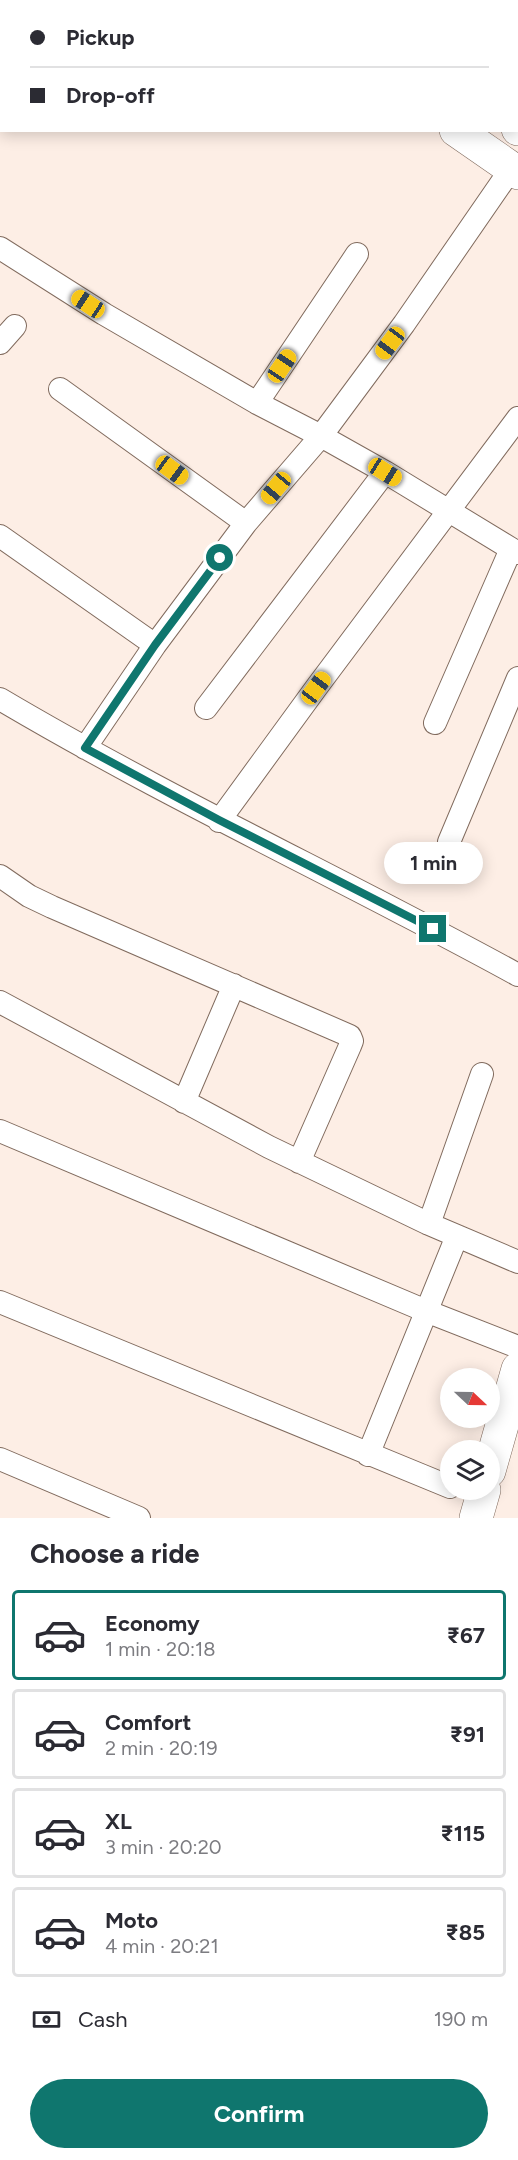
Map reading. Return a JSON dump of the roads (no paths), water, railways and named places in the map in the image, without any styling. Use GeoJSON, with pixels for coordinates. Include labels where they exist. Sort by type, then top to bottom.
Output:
{"type":"FeatureCollection","features":[{"type":"Feature","properties":{"kind":"street"},"geometry":{"type":"LineString","coordinates":[[85,748],[155,645],[246,524],[321,436],[514,171],[459,132]]}},
{"type":"Feature","properties":{"kind":"street"},"geometry":{"type":"LineString","coordinates":[[0,248],[104,314],[257,403],[385,472],[515,551],[435,723]]}},
{"type":"Feature","properties":{"kind":"street"},"geometry":{"type":"LineString","coordinates":[[257,403],[357,254]]}},
{"type":"Feature","properties":{"kind":"street"},"geometry":{"type":"LineString","coordinates":[[0,343],[15,326]]}},
{"type":"Feature","properties":{"kind":"street"},"geometry":{"type":"LineString","coordinates":[[60,389],[246,524]]}},
{"type":"Feature","properties":{"kind":"street"},"geometry":{"type":"LineString","coordinates":[[219,820],[518,418]]}},
{"type":"Feature","properties":{"kind":"street"},"geometry":{"type":"LineString","coordinates":[[206,708],[385,472]]}},
{"type":"Feature","properties":{"kind":"street"},"geometry":{"type":"LineString","coordinates":[[0,536],[155,645]]}},
{"type":"Feature","properties":{"kind":"street"},"geometry":{"type":"LineString","coordinates":[[449,842],[518,678]]}},
{"type":"Feature","properties":{"kind":"street"},"geometry":{"type":"LineString","coordinates":[[0,699],[219,820],[518,975]]}},
{"type":"Feature","properties":{"kind":"street"},"geometry":{"type":"LineString","coordinates":[[0,876],[29,896],[52,908],[350,1036],[352,1041],[350,1046],[299,1162]]}},
{"type":"Feature","properties":{"kind":"street"},"geometry":{"type":"LineString","coordinates":[[184,1102],[234,985]]}},
{"type":"Feature","properties":{"kind":"street"},"geometry":{"type":"LineString","coordinates":[[0,1002],[299,1162],[429,1224],[518,1262]]}},
{"type":"Feature","properties":{"kind":"street"},"geometry":{"type":"LineString","coordinates":[[429,1224],[482,1074]]}},
{"type":"Feature","properties":{"kind":"street"},"geometry":{"type":"LineString","coordinates":[[0,1131],[426,1311],[518,1347]]}},
{"type":"Feature","properties":{"kind":"street"},"geometry":{"type":"LineString","coordinates":[[368,1455],[457,1236]]}},
{"type":"Feature","properties":{"kind":"street"},"geometry":{"type":"LineString","coordinates":[[0,1302],[440,1483]]}},
{"type":"Feature","properties":{"kind":"street"},"geometry":{"type":"LineString","coordinates":[[495,1440],[518,1369]]}},
{"type":"Feature","properties":{"kind":"street"},"geometry":{"type":"LineString","coordinates":[[0,1459],[115,1513],[139,1518]]}}]}
